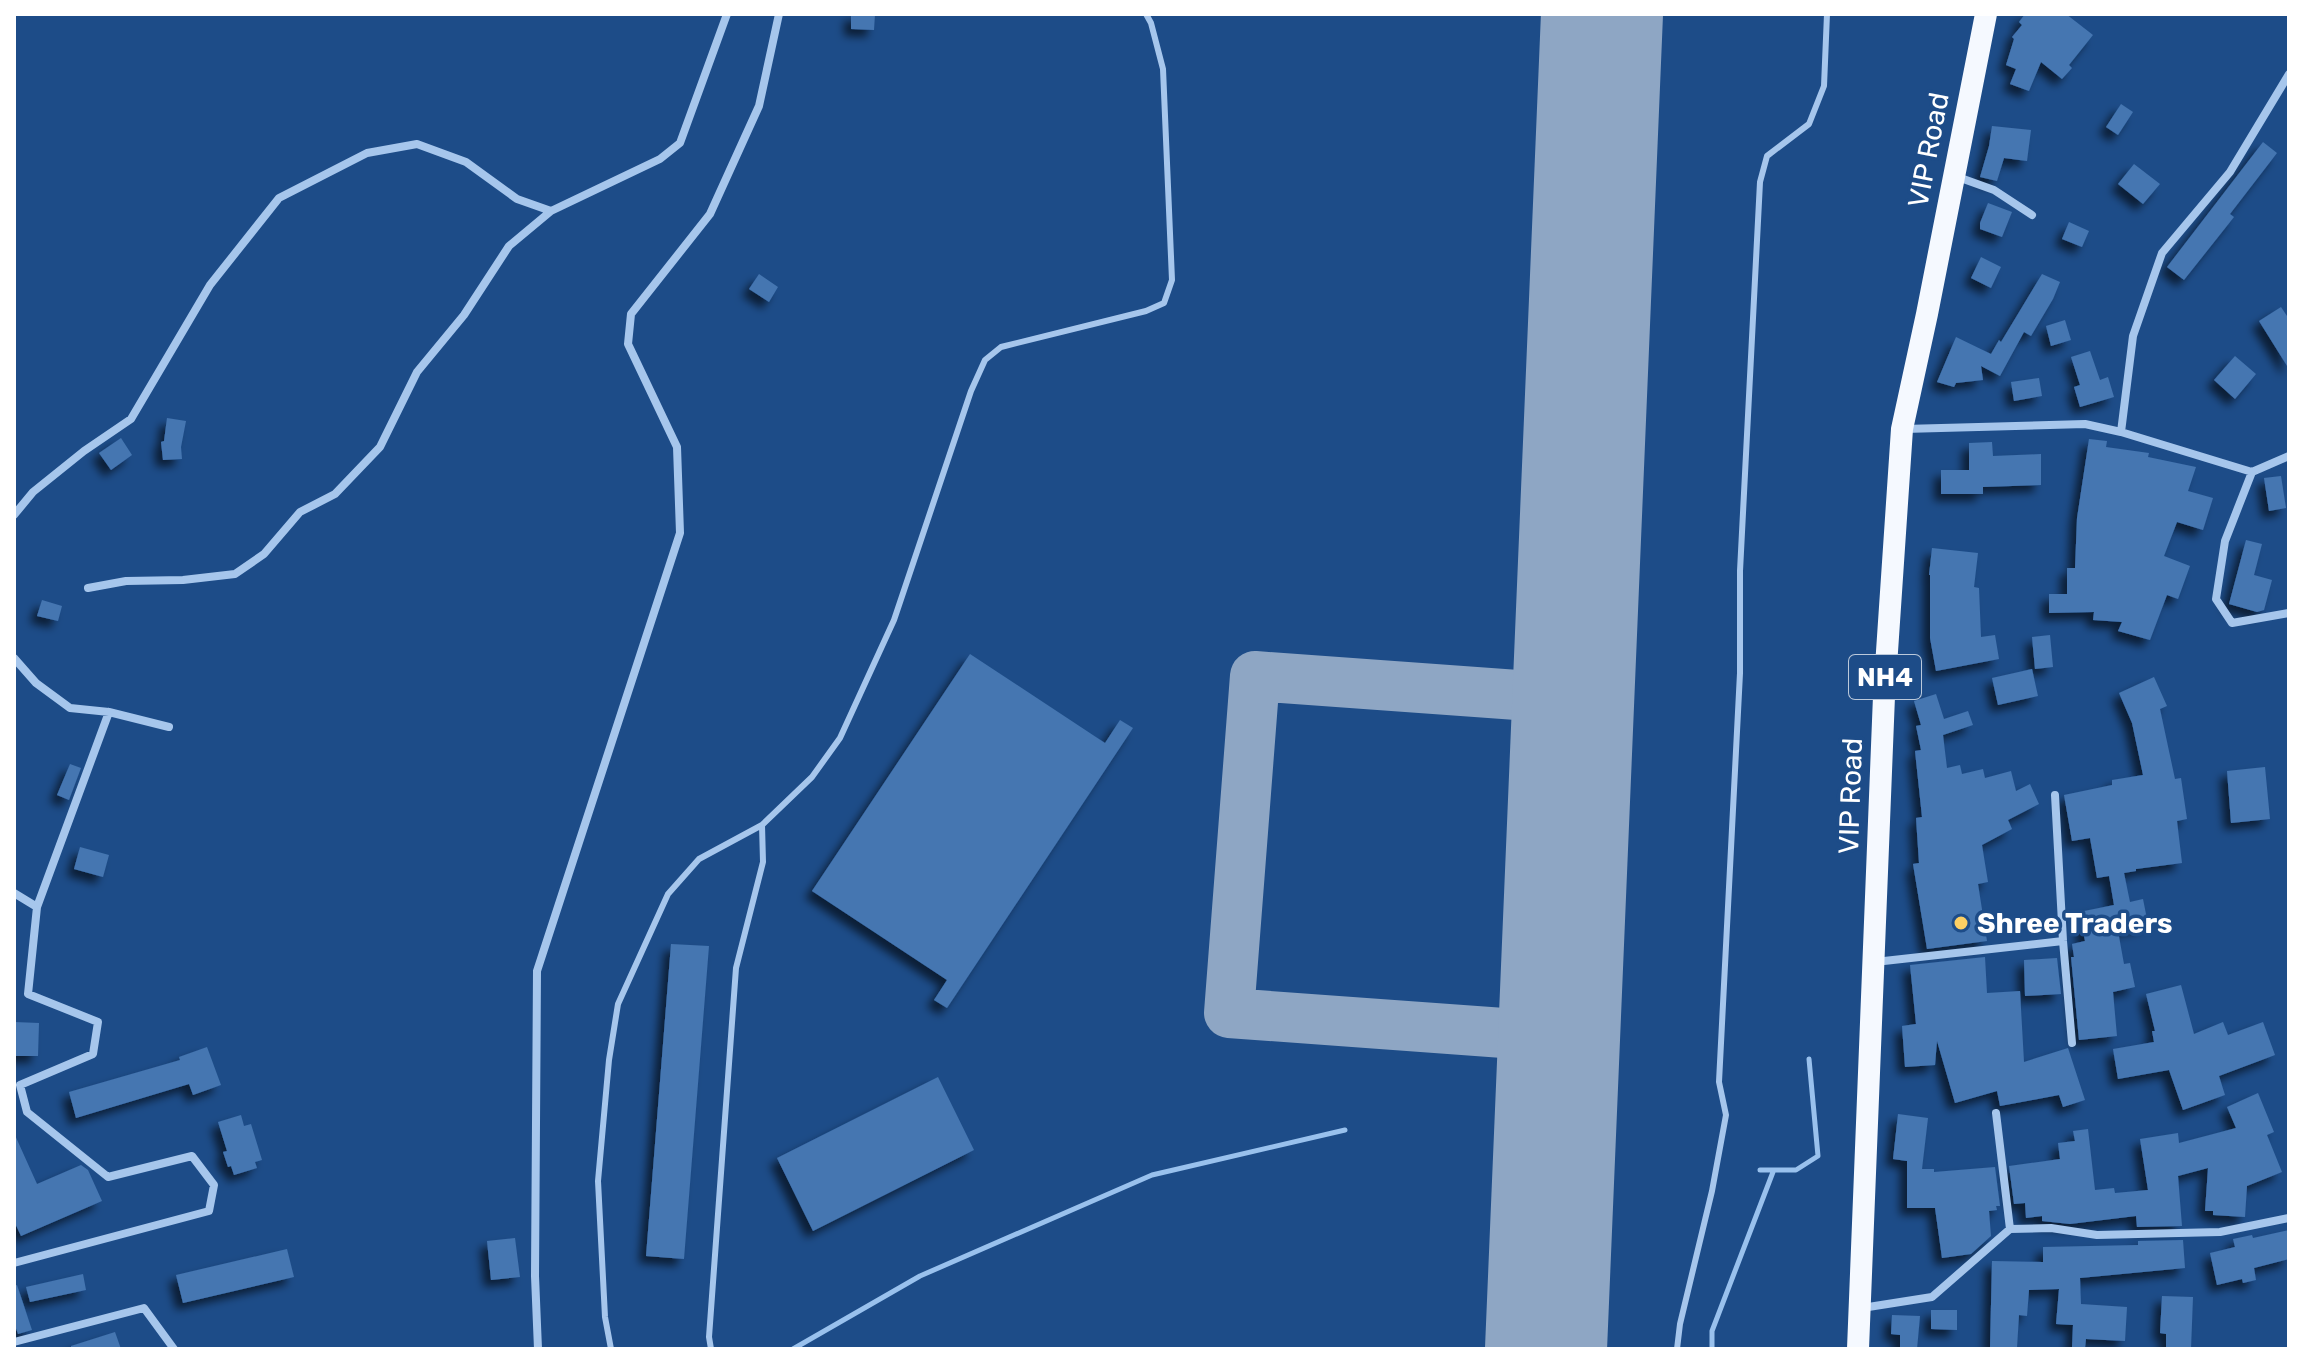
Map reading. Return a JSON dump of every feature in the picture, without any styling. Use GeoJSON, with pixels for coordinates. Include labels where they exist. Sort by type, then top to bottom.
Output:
{"type":"FeatureCollection","features":[{"type":"Feature","properties":{"kind":"highway","name":"VIP Road"},"geometry":{"type":"LineString","coordinates":[[1858,1349],[1884,696],[1902,429],[1986,14]]}},
{"type":"Feature","properties":{"kind":"street"},"geometry":{"type":"LineString","coordinates":[[88,588],[126,581],[183,580],[235,574],[264,554],[300,512],[335,494],[380,447],[417,372],[464,315],[509,246],[551,211],[660,159],[680,143],[727,14]]}},
{"type":"Feature","properties":{"kind":"street"},"geometry":{"type":"LineString","coordinates":[[538,1349],[535,1276],[537,971],[680,533],[677,447],[628,344],[631,314],[710,214],[759,106],[779,14]]}},
{"type":"Feature","properties":{"kind":"street"},"geometry":{"type":"LineString","coordinates":[[2121,432],[2133,336],[2162,253],[2230,172],[2289,74]]}},
{"type":"Feature","properties":{"kind":"street"},"geometry":{"type":"LineString","coordinates":[[14,515],[33,492],[84,451],[131,419],[210,285],[279,198],[367,153],[417,144],[466,162],[517,199],[551,211]]}},
{"type":"Feature","properties":{"kind":"street"},"geometry":{"type":"LineString","coordinates":[[1954,176],[1994,190],[2032,215]]}},
{"type":"Feature","properties":{"kind":"street"},"geometry":{"type":"LineString","coordinates":[[1902,429],[2085,424],[2252,472],[2289,456]]}},
{"type":"Feature","properties":{"kind":"street"},"geometry":{"type":"LineString","coordinates":[[2252,472],[2225,541],[2216,599],[2232,623],[2289,613]]}},
{"type":"Feature","properties":{"kind":"street"},"geometry":{"type":"LineString","coordinates":[[14,658],[36,683],[70,708],[109,712],[169,727]]}},
{"type":"Feature","properties":{"kind":"street"},"geometry":{"type":"LineString","coordinates":[[14,1263],[209,1211],[214,1185],[192,1156],[108,1177],[27,1112],[20,1085],[93,1054],[98,1022],[28,994],[37,907],[109,712]]}},
{"type":"Feature","properties":{"kind":"street"},"geometry":{"type":"LineString","coordinates":[[2055,795],[2072,1043]]}},
{"type":"Feature","properties":{"kind":"street"},"geometry":{"type":"LineString","coordinates":[[14,893],[37,907]]}},
{"type":"Feature","properties":{"kind":"street"},"geometry":{"type":"LineString","coordinates":[[1874,962],[2063,941]]}},
{"type":"Feature","properties":{"kind":"street"},"geometry":{"type":"LineString","coordinates":[[1996,1113],[2010,1229]]}},
{"type":"Feature","properties":{"kind":"street"},"geometry":{"type":"LineString","coordinates":[[1861,1308],[1932,1297],[2010,1229],[2051,1228],[2097,1235],[2220,1232],[2289,1218]]}},
{"type":"Feature","properties":{"kind":"street"},"geometry":{"type":"LineString","coordinates":[[14,1342],[144,1308],[174,1349]]}},
{"type":"Feature","properties":{"kind":"lane"},"geometry":{"type":"LineString","coordinates":[[611,1349],[605,1317],[598,1181],[609,1060],[618,1004],[668,894],[699,859],[762,825],[812,777],[840,738],[894,620],[971,391],[985,360],[1001,347],[1146,311],[1164,303],[1172,280],[1163,69],[1146,14]]}},
{"type":"Feature","properties":{"kind":"lane"},"geometry":{"type":"LineString","coordinates":[[1677,1349],[1726,1115],[1719,1082],[1760,182],[1767,156],[1809,124],[1824,86],[1827,14]]}},
{"type":"Feature","properties":{"kind":"lane"},"geometry":{"type":"LineString","coordinates":[[711,1349],[709,1337],[736,968],[763,862],[762,825]]}},
{"type":"Feature","properties":{"kind":"building"},"geometry":{"type":"Polygon","coordinates":[[[851,14],[875,14],[874,30],[851,29],[851,14]]]}},
{"type":"Feature","properties":{"kind":"building"},"geometry":{"type":"Polygon","coordinates":[[[2025,14],[2066,14],[2093,35],[2062,79],[2041,62],[2029,91],[2010,84],[2016,69],[2006,65],[2012,37],[2022,25],[2019,22],[2025,14]]]}},
{"type":"Feature","properties":{"kind":"building"},"geometry":{"type":"Polygon","coordinates":[[[2121,104],[2133,112],[2118,135],[2106,127],[2121,104]]]}},
{"type":"Feature","properties":{"kind":"building"},"geometry":{"type":"Polygon","coordinates":[[[1992,126],[2031,130],[2027,161],[2004,158],[1997,181],[1980,177],[1992,126]]]}},
{"type":"Feature","properties":{"kind":"building"},"geometry":{"type":"Polygon","coordinates":[[[2263,142],[2277,153],[2230,214],[2234,217],[2184,280],[2167,267],[2263,142]]]}},
{"type":"Feature","properties":{"kind":"building"},"geometry":{"type":"Polygon","coordinates":[[[2134,164],[2160,184],[2143,204],[2118,184],[2134,164]]]}},
{"type":"Feature","properties":{"kind":"building"},"geometry":{"type":"Polygon","coordinates":[[[1988,203],[2012,212],[2002,237],[1980,229],[1988,203]]]}},
{"type":"Feature","properties":{"kind":"building"},"geometry":{"type":"Polygon","coordinates":[[[2069,222],[2089,231],[2082,247],[2062,239],[2069,222]]]}},
{"type":"Feature","properties":{"kind":"building"},"geometry":{"type":"Polygon","coordinates":[[[1981,257],[2001,267],[1991,288],[1971,278],[1981,257]]]}},
{"type":"Feature","properties":{"kind":"building"},"geometry":{"type":"Polygon","coordinates":[[[759,274],[778,287],[769,302],[749,289],[759,274]]]}},
{"type":"Feature","properties":{"kind":"building"},"geometry":{"type":"Polygon","coordinates":[[[2042,274],[2060,282],[2053,299],[2031,336],[2024,332],[2000,376],[1981,366],[1983,380],[1956,383],[1954,387],[1937,382],[1956,337],[1991,354],[2042,274]]]}},
{"type":"Feature","properties":{"kind":"building"},"geometry":{"type":"Polygon","coordinates":[[[2281,307],[2289,319],[2289,369],[2259,321],[2281,307]]]}},
{"type":"Feature","properties":{"kind":"building"},"geometry":{"type":"Polygon","coordinates":[[[2065,320],[2071,340],[2051,346],[2046,326],[2065,320]]]}},
{"type":"Feature","properties":{"kind":"building"},"geometry":{"type":"Polygon","coordinates":[[[2090,351],[2100,380],[2108,377],[2114,397],[2080,407],[2074,387],[2080,385],[2071,357],[2090,351]]]}},
{"type":"Feature","properties":{"kind":"building"},"geometry":{"type":"Polygon","coordinates":[[[2235,356],[2256,374],[2235,399],[2214,380],[2235,356]]]}},
{"type":"Feature","properties":{"kind":"building"},"geometry":{"type":"Polygon","coordinates":[[[2039,378],[2042,396],[2014,401],[2011,382],[2039,378]]]}},
{"type":"Feature","properties":{"kind":"building"},"geometry":{"type":"Polygon","coordinates":[[[167,418],[186,421],[182,459],[163,460],[161,442],[164,441],[167,418]]]}},
{"type":"Feature","properties":{"kind":"building"},"geometry":{"type":"Polygon","coordinates":[[[121,438],[132,455],[111,470],[99,453],[121,438]]]}},
{"type":"Feature","properties":{"kind":"building"},"geometry":{"type":"Polygon","coordinates":[[[2089,439],[2107,441],[2106,447],[2149,453],[2148,457],[2196,467],[2188,491],[2213,498],[2203,530],[2177,522],[2164,556],[2190,566],[2178,599],[2167,595],[2150,640],[2118,631],[2122,622],[2093,620],[2094,612],[2049,613],[2049,594],[2067,594],[2067,568],[2075,568],[2077,518],[2089,439]]]}},
{"type":"Feature","properties":{"kind":"building"},"geometry":{"type":"Polygon","coordinates":[[[1992,442],[1993,456],[2041,454],[2041,485],[1983,487],[1983,494],[1941,494],[1941,470],[1969,470],[1969,443],[1992,442]]]}},
{"type":"Feature","properties":{"kind":"building"},"geometry":{"type":"Polygon","coordinates":[[[2281,476],[2286,508],[2269,511],[2264,478],[2281,476]]]}},
{"type":"Feature","properties":{"kind":"building"},"geometry":{"type":"Polygon","coordinates":[[[2246,540],[2262,544],[2254,575],[2272,580],[2264,610],[2257,612],[2229,604],[2246,540]]]}},
{"type":"Feature","properties":{"kind":"building"},"geometry":{"type":"Polygon","coordinates":[[[1932,548],[1978,553],[1974,587],[1979,588],[1981,637],[1995,635],[1999,659],[1936,671],[1930,638],[1932,548]]]}},
{"type":"Feature","properties":{"kind":"building"},"geometry":{"type":"Polygon","coordinates":[[[42,600],[62,606],[58,621],[37,616],[42,600]]]}},
{"type":"Feature","properties":{"kind":"building"},"geometry":{"type":"Polygon","coordinates":[[[2050,635],[2053,667],[2035,669],[2032,637],[2050,635]]]}},
{"type":"Feature","properties":{"kind":"building"},"geometry":{"type":"Polygon","coordinates":[[[970,654],[1105,743],[1120,720],[1133,728],[947,1008],[934,1000],[947,980],[812,891],[970,654]]]}},
{"type":"Feature","properties":{"kind":"building"},"geometry":{"type":"Polygon","coordinates":[[[2032,669],[2038,696],[1998,705],[1992,678],[2032,669]]]}},
{"type":"Feature","properties":{"kind":"building"},"geometry":{"type":"Polygon","coordinates":[[[2154,677],[2167,706],[2160,709],[2175,779],[2181,778],[2187,819],[2177,821],[2182,863],[2124,873],[2130,902],[2143,899],[2148,924],[2118,931],[2124,964],[2130,963],[2135,987],[2113,992],[2117,1036],[2079,1040],[2071,957],[2074,957],[2072,944],[2085,941],[2079,912],[2114,905],[2109,876],[2097,878],[2090,838],[2072,841],[2064,795],[2112,785],[2112,780],[2143,775],[2132,723],[2119,693],[2154,677]]]}},
{"type":"Feature","properties":{"kind":"building"},"geometry":{"type":"Polygon","coordinates":[[[1936,694],[1944,719],[1968,711],[1973,725],[1943,735],[1947,768],[1960,765],[1962,774],[1983,769],[1985,778],[2011,771],[2016,791],[2030,784],[2039,804],[2008,820],[2012,829],[1982,845],[1988,882],[1978,884],[1987,941],[1927,949],[1913,864],[1919,863],[1916,818],[1922,817],[1915,751],[1921,750],[1916,726],[1921,725],[1914,701],[1936,694]]]}},
{"type":"Feature","properties":{"kind":"building"},"geometry":{"type":"Polygon","coordinates":[[[70,764],[81,768],[69,800],[57,795],[70,764]]]}},
{"type":"Feature","properties":{"kind":"building"},"geometry":{"type":"Polygon","coordinates":[[[2265,767],[2270,819],[2231,823],[2227,771],[2265,767]]]}},
{"type":"Feature","properties":{"kind":"building"},"geometry":{"type":"Polygon","coordinates":[[[80,847],[109,855],[103,877],[74,869],[80,847]]]}},
{"type":"Feature","properties":{"kind":"building"},"geometry":{"type":"Polygon","coordinates":[[[671,944],[709,946],[684,1259],[646,1256],[671,944]]]}},
{"type":"Feature","properties":{"kind":"building"},"geometry":{"type":"Polygon","coordinates":[[[1985,957],[1987,993],[2020,991],[2024,1062],[2068,1048],[2085,1100],[2063,1107],[2059,1095],[2000,1106],[1997,1091],[1955,1103],[1937,1041],[1935,1065],[1905,1067],[1902,1026],[1916,1024],[1910,965],[1985,957]]]}},
{"type":"Feature","properties":{"kind":"building"},"geometry":{"type":"Polygon","coordinates":[[[2057,958],[2061,994],[2025,996],[2024,960],[2057,958]]]}},
{"type":"Feature","properties":{"kind":"building"},"geometry":{"type":"Polygon","coordinates":[[[2181,985],[2194,1034],[2223,1022],[2228,1035],[2263,1022],[2275,1055],[2219,1076],[2225,1095],[2183,1110],[2169,1070],[2118,1079],[2113,1049],[2154,1042],[2152,1031],[2155,1031],[2146,994],[2181,985]]]}},
{"type":"Feature","properties":{"kind":"building"},"geometry":{"type":"Polygon","coordinates":[[[14,1022],[39,1023],[38,1056],[14,1056],[14,1022]]]}},
{"type":"Feature","properties":{"kind":"building"},"geometry":{"type":"Polygon","coordinates":[[[207,1047],[221,1085],[193,1095],[189,1084],[76,1118],[69,1092],[180,1060],[179,1057],[207,1047]]]}},
{"type":"Feature","properties":{"kind":"building"},"geometry":{"type":"Polygon","coordinates":[[[938,1077],[974,1150],[813,1231],[777,1158],[938,1077]]]}},
{"type":"Feature","properties":{"kind":"building"},"geometry":{"type":"Polygon","coordinates":[[[2258,1093],[2274,1132],[2267,1135],[2282,1172],[2247,1186],[2245,1217],[2213,1215],[2213,1211],[2205,1211],[2208,1168],[2178,1176],[2182,1226],[2137,1227],[2136,1216],[2070,1224],[2042,1221],[2042,1216],[2026,1218],[2025,1203],[2014,1204],[2009,1166],[2060,1159],[2058,1143],[2075,1141],[2073,1131],[2088,1129],[2095,1190],[2114,1188],[2115,1193],[2148,1190],[2140,1139],[2178,1133],[2179,1143],[2236,1128],[2227,1107],[2258,1093]]]}},
{"type":"Feature","properties":{"kind":"building"},"geometry":{"type":"Polygon","coordinates":[[[1898,1114],[1928,1118],[1922,1169],[1934,1169],[1934,1172],[1995,1167],[2000,1206],[1996,1206],[1997,1210],[1989,1211],[1991,1236],[1971,1254],[1942,1258],[1935,1208],[1907,1208],[1907,1161],[1893,1159],[1898,1114]]]}},
{"type":"Feature","properties":{"kind":"building"},"geometry":{"type":"Polygon","coordinates":[[[241,1115],[244,1126],[251,1124],[262,1160],[255,1162],[257,1168],[234,1175],[223,1152],[227,1151],[218,1122],[241,1115]]]}},
{"type":"Feature","properties":{"kind":"building"},"geometry":{"type":"Polygon","coordinates":[[[14,1133],[37,1184],[81,1165],[88,1170],[102,1201],[21,1236],[14,1221],[14,1133]]]}},
{"type":"Feature","properties":{"kind":"building"},"geometry":{"type":"Polygon","coordinates":[[[2289,1230],[2289,1259],[2254,1268],[2256,1280],[2243,1283],[2242,1279],[2217,1285],[2210,1253],[2235,1247],[2233,1239],[2289,1230]]]}},
{"type":"Feature","properties":{"kind":"building"},"geometry":{"type":"Polygon","coordinates":[[[515,1238],[520,1277],[491,1280],[487,1241],[515,1238]]]}},
{"type":"Feature","properties":{"kind":"building"},"geometry":{"type":"Polygon","coordinates":[[[2183,1240],[2185,1268],[2080,1278],[2081,1304],[2127,1307],[2125,1341],[2086,1339],[2085,1348],[2072,1347],[2073,1325],[2056,1324],[2059,1289],[2029,1290],[2027,1316],[2019,1315],[2017,1348],[1990,1347],[1992,1261],[2043,1262],[2043,1247],[2138,1245],[2138,1241],[2183,1240]]]}},
{"type":"Feature","properties":{"kind":"building"},"geometry":{"type":"Polygon","coordinates":[[[287,1249],[294,1277],[183,1303],[176,1275],[287,1249]]]}},
{"type":"Feature","properties":{"kind":"building"},"geometry":{"type":"Polygon","coordinates":[[[83,1274],[86,1290],[30,1302],[26,1287],[83,1274]]]}},
{"type":"Feature","properties":{"kind":"building"},"geometry":{"type":"Polygon","coordinates":[[[17,1285],[32,1330],[18,1334],[14,1323],[14,1286],[17,1285]]]}},
{"type":"Feature","properties":{"kind":"building"},"geometry":{"type":"Polygon","coordinates":[[[2162,1296],[2193,1297],[2191,1349],[2166,1349],[2166,1334],[2160,1333],[2162,1296]]]}},
{"type":"Feature","properties":{"kind":"building"},"geometry":{"type":"Polygon","coordinates":[[[1931,1310],[1957,1310],[1957,1330],[1931,1329],[1931,1310]]]}},
{"type":"Feature","properties":{"kind":"building"},"geometry":{"type":"Polygon","coordinates":[[[1892,1315],[1920,1316],[1917,1349],[1900,1349],[1900,1335],[1891,1334],[1892,1315]]]}},
{"type":"Feature","properties":{"kind":"building"},"geometry":{"type":"Polygon","coordinates":[[[115,1332],[121,1349],[71,1349],[71,1346],[115,1332]]]}},
{"type":"Feature","properties":{"kind":"waterway"},"geometry":{"type":"LineString","coordinates":[[1760,1170],[1796,1170],[1818,1156],[1809,1059]]}},
{"type":"Feature","properties":{"kind":"waterway"},"geometry":{"type":"LineString","coordinates":[[793,1349],[920,1276],[1152,1175],[1345,1130]]}},
{"type":"Feature","properties":{"kind":"waterway"},"geometry":{"type":"LineString","coordinates":[[1712,1349],[1712,1331],[1773,1172]]}},
{"type":"Feature","properties":{"kind":"taxiway"},"geometry":{"type":"LineString","coordinates":[[1559,1037],[1229,1013],[1255,676],[1573,699]]}},
{"type":"Feature","properties":{"kind":"runway"},"geometry":{"type":"LineString","coordinates":[[1546,1349],[1602,14]]}},
{"type":"Feature","properties":{"kind":"place","name":"Shree Traders"},"geometry":{"type":"Point","coordinates":[1961,923]}}]}
